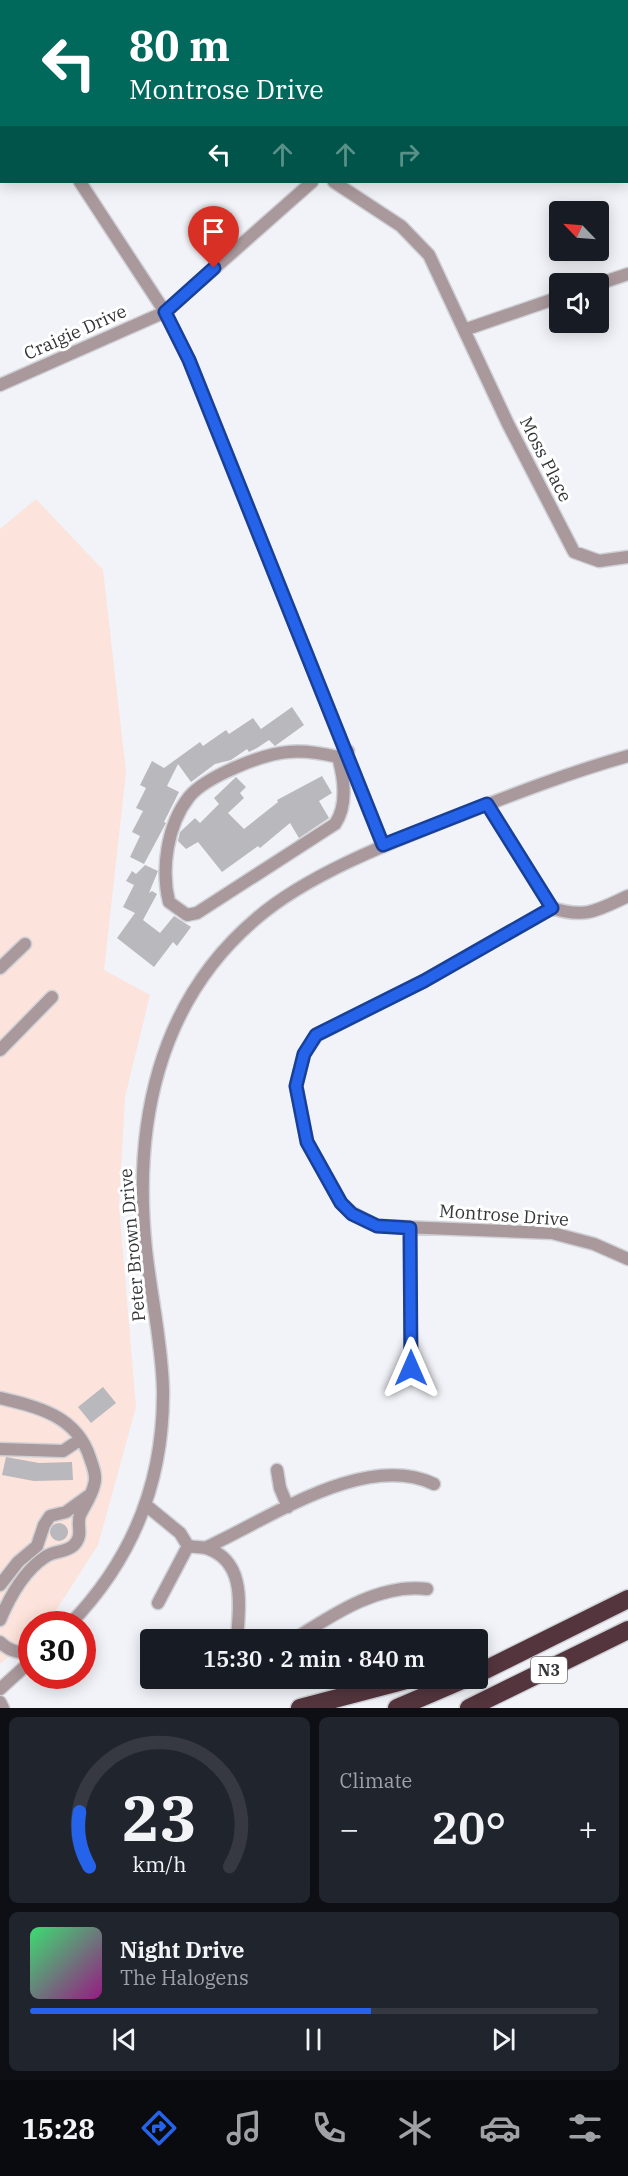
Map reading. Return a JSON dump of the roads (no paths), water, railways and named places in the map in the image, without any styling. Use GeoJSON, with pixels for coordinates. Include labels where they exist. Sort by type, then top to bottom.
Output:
{"type":"FeatureCollection","features":[{"type":"Feature","properties":{"kind":"highway","name":"N3"},"geometry":{"type":"LineString","coordinates":[[488,1669],[628,1599]]}},
{"type":"Feature","properties":{"kind":"highway"},"geometry":{"type":"LineString","coordinates":[[488,1656],[573,1627]]}},
{"type":"Feature","properties":{"kind":"highway","name":"N3"},"geometry":{"type":"LineString","coordinates":[[469,1708],[628,1629]]}},
{"type":"Feature","properties":{"kind":"highway"},"geometry":{"type":"LineString","coordinates":[[300,1708],[372,1689]]}},
{"type":"Feature","properties":{"kind":"highway"},"geometry":{"type":"LineString","coordinates":[[397,1708],[441,1689]]}},
{"type":"Feature","properties":{"kind":"street"},"geometry":{"type":"LineString","coordinates":[[81,183],[165,312],[189,360],[343,754],[383,845]]}},
{"type":"Feature","properties":{"kind":"street","name":"Craigie Drive"},"geometry":{"type":"LineString","coordinates":[[0,385],[165,312],[311,183]]}},
{"type":"Feature","properties":{"kind":"street","name":"Moss Place"},"geometry":{"type":"LineString","coordinates":[[335,183],[413,236],[429,255],[442,278],[508,424],[574,552],[588,559],[599,561],[628,557]]}},
{"type":"Feature","properties":{"kind":"street"},"geometry":{"type":"LineString","coordinates":[[609,280],[628,274]]}},
{"type":"Feature","properties":{"kind":"street"},"geometry":{"type":"LineString","coordinates":[[464,330],[549,301]]}},
{"type":"Feature","properties":{"kind":"street"},"geometry":{"type":"LineString","coordinates":[[286,752],[343,754],[343,796],[340,816],[335,824],[197,914],[187,915],[169,902],[167,853],[177,819],[188,797],[213,779],[258,759],[286,752]]}},
{"type":"Feature","properties":{"kind":"street","name":"Peter Brown Drive"},"geometry":{"type":"LineString","coordinates":[[81,1611],[129,1547],[147,1506],[162,1421],[163,1388],[146,1248],[141,1179],[146,1119],[164,1048],[201,981],[227,948],[257,918],[293,893],[383,845],[582,769],[628,756]]}},
{"type":"Feature","properties":{"kind":"street"},"geometry":{"type":"LineString","coordinates":[[487,804],[552,908],[574,915],[585,915],[628,896]]}},
{"type":"Feature","properties":{"kind":"street","name":"Montrose Drive"},"geometry":{"type":"LineString","coordinates":[[552,908],[424,981],[316,1035],[304,1054],[296,1086],[307,1142],[341,1203],[352,1214],[377,1226],[552,1233],[594,1244],[628,1259]]}},
{"type":"Feature","properties":{"kind":"street"},"geometry":{"type":"LineString","coordinates":[[0,968],[25,944]]}},
{"type":"Feature","properties":{"kind":"street"},"geometry":{"type":"LineString","coordinates":[[0,1050],[52,997]]}},
{"type":"Feature","properties":{"kind":"street"},"geometry":{"type":"LineString","coordinates":[[410,1228],[411,1368]]}},
{"type":"Feature","properties":{"kind":"street"},"geometry":{"type":"LineString","coordinates":[[0,1398],[51,1412],[67,1423],[81,1439],[94,1470],[95,1484],[79,1518],[80,1534],[76,1543],[66,1551],[43,1558],[15,1588],[0,1620]]}},
{"type":"Feature","properties":{"kind":"street"},"geometry":{"type":"LineString","coordinates":[[0,1449],[63,1451],[81,1439]]}},
{"type":"Feature","properties":{"kind":"street"},"geometry":{"type":"LineString","coordinates":[[277,1470],[277,1478],[288,1507]]}},
{"type":"Feature","properties":{"kind":"street"},"geometry":{"type":"LineString","coordinates":[[205,1548],[288,1507],[373,1475],[399,1473],[418,1476],[434,1484]]}},
{"type":"Feature","properties":{"kind":"street"},"geometry":{"type":"LineString","coordinates":[[0,1585],[18,1562],[37,1546],[47,1520],[66,1512],[91,1493]]}},
{"type":"Feature","properties":{"kind":"street"},"geometry":{"type":"LineString","coordinates":[[147,1506],[180,1533],[188,1546]]}},
{"type":"Feature","properties":{"kind":"street"},"geometry":{"type":"LineString","coordinates":[[188,1546],[205,1548],[219,1556],[236,1574],[240,1599],[238,1629]]}},
{"type":"Feature","properties":{"kind":"street"},"geometry":{"type":"LineString","coordinates":[[158,1603],[188,1546]]}},
{"type":"Feature","properties":{"kind":"street"},"geometry":{"type":"LineString","coordinates":[[310,1629],[335,1613],[391,1590],[410,1587],[427,1589]]}},
{"type":"Feature","properties":{"kind":"street"},"geometry":{"type":"LineString","coordinates":[[0,1642],[6,1648],[18,1652]]}},
{"type":"Feature","properties":{"kind":"street"},"geometry":{"type":"LineString","coordinates":[[0,1689],[18,1673]]}},
{"type":"Feature","properties":{"kind":"street"},"geometry":{"type":"LineString","coordinates":[[0,1702],[3,1708]]}}]}
